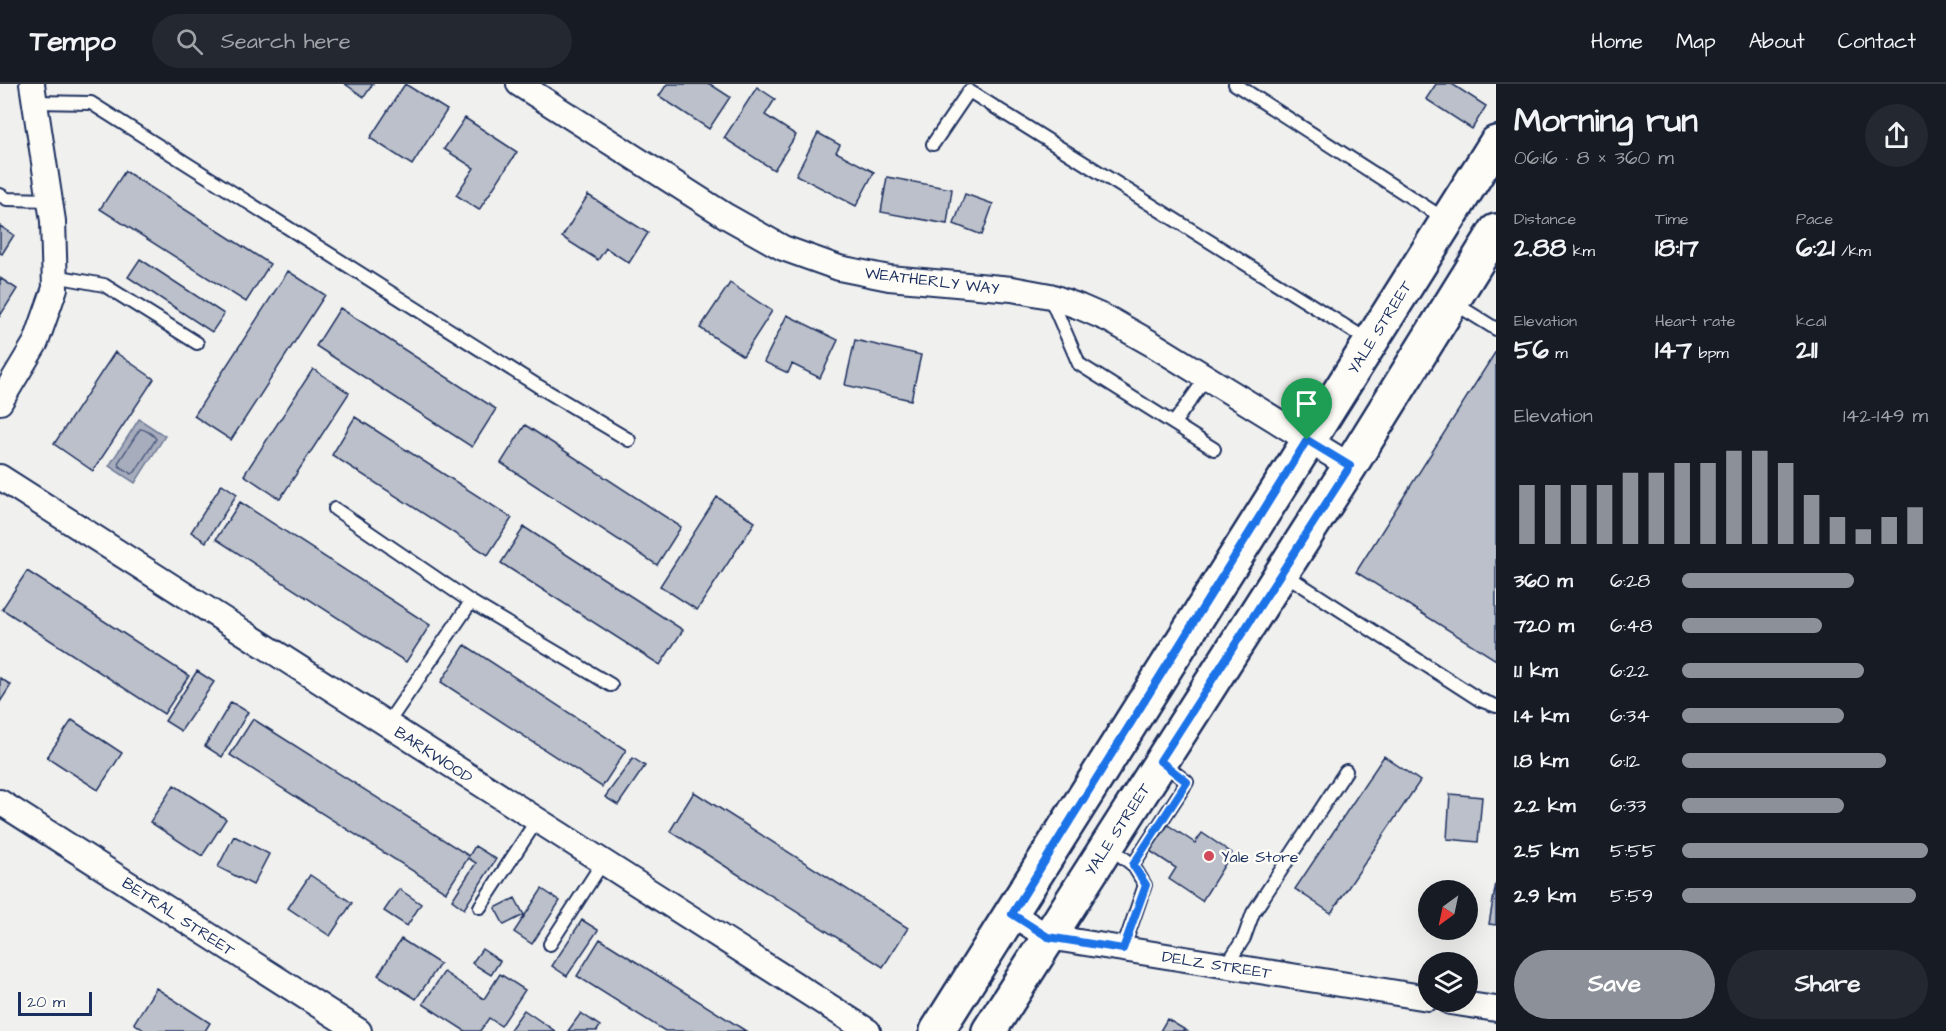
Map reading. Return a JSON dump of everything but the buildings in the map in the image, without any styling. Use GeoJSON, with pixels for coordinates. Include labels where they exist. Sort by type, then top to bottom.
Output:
{"type":"FeatureCollection","features":[{"type":"Feature","properties":{"kind":"main road","name":"YALE STREET"},"geometry":{"type":"LineString","coordinates":[[937,1031],[1496,143]]}},
{"type":"Feature","properties":{"kind":"main road","name":"YALE STREET"},"geometry":{"type":"LineString","coordinates":[[989,1031],[1350,466],[1496,231]]}},
{"type":"Feature","properties":{"kind":"street","name":"WEATHERLY WAY"},"geometry":{"type":"LineString","coordinates":[[519,84],[726,216],[783,248],[839,268],[889,278],[1012,289],[1050,296],[1110,320],[1350,466]]}},
{"type":"Feature","properties":{"kind":"street"},"geometry":{"type":"LineString","coordinates":[[2,392],[36,342],[55,288],[54,221],[34,93]]}},
{"type":"Feature","properties":{"kind":"street","name":"BARKWOOD"},"geometry":{"type":"LineString","coordinates":[[0,477],[868,1031]]}},
{"type":"Feature","properties":{"kind":"street","name":"BETRAL STREET"},"geometry":{"type":"LineString","coordinates":[[0,802],[359,1031]]}},
{"type":"Feature","properties":{"kind":"street","name":"DELZ STREET"},"geometry":{"type":"LineString","coordinates":[[1012,914],[1048,937],[1418,996]]}},
{"type":"Feature","properties":{"kind":"street"},"geometry":{"type":"LineString","coordinates":[[1478,1006],[1496,1009]]}},
{"type":"Feature","properties":{"kind":"lane"},"geometry":{"type":"LineString","coordinates":[[1235,84],[1447,220]]}},
{"type":"Feature","properties":{"kind":"lane"},"geometry":{"type":"LineString","coordinates":[[933,144],[971,88],[1370,341]]}},
{"type":"Feature","properties":{"kind":"lane"},"geometry":{"type":"LineString","coordinates":[[34,93],[91,103],[538,386],[629,440]]}},
{"type":"Feature","properties":{"kind":"lane"},"geometry":{"type":"LineString","coordinates":[[0,195],[7,199],[51,200]]}},
{"type":"Feature","properties":{"kind":"lane"},"geometry":{"type":"LineString","coordinates":[[55,276],[104,285],[197,343]]}},
{"type":"Feature","properties":{"kind":"lane"},"geometry":{"type":"LineString","coordinates":[[1050,296],[1079,364],[1214,449]]}},
{"type":"Feature","properties":{"kind":"lane"},"geometry":{"type":"LineString","coordinates":[[1452,302],[1496,329]]}},
{"type":"Feature","properties":{"kind":"lane"},"geometry":{"type":"LineString","coordinates":[[1174,423],[1206,378]]}},
{"type":"Feature","properties":{"kind":"lane"},"geometry":{"type":"LineString","coordinates":[[335,509],[471,602],[611,685]]}},
{"type":"Feature","properties":{"kind":"lane"},"geometry":{"type":"LineString","coordinates":[[1282,572],[1480,700],[1496,706]]}},
{"type":"Feature","properties":{"kind":"lane"},"geometry":{"type":"LineString","coordinates":[[387,724],[471,602]]}},
{"type":"Feature","properties":{"kind":"lane"},"geometry":{"type":"LineString","coordinates":[[1133,865],[1187,782],[1160,761]]}},
{"type":"Feature","properties":{"kind":"lane"},"geometry":{"type":"LineString","coordinates":[[1226,966],[1244,938],[1253,913],[1347,771]]}},
{"type":"Feature","properties":{"kind":"lane"},"geometry":{"type":"LineString","coordinates":[[480,908],[537,820]]}},
{"type":"Feature","properties":{"kind":"lane"},"geometry":{"type":"LineString","coordinates":[[1107,846],[1133,865],[1146,885],[1123,949]]}},
{"type":"Feature","properties":{"kind":"lane"},"geometry":{"type":"LineString","coordinates":[[550,944],[603,862]]}},
{"type":"Feature","properties":{"kind":"water"},"geometry":{"type":"Polygon","coordinates":[[[139,419],[165,436],[135,483],[109,466],[139,419]]]}},
{"type":"Feature","properties":{"kind":"place","name":"Yale Store"},"geometry":{"type":"Point","coordinates":[1209,856]}},
{"type":"Feature","properties":{"kind":"route"},"geometry":{"type":"LineString","coordinates":[[1307,440],[1350,466],[1160,761],[1187,782],[1133,865],[1146,885],[1123,949],[1048,937],[1012,914],[1307,440]]}}]}
